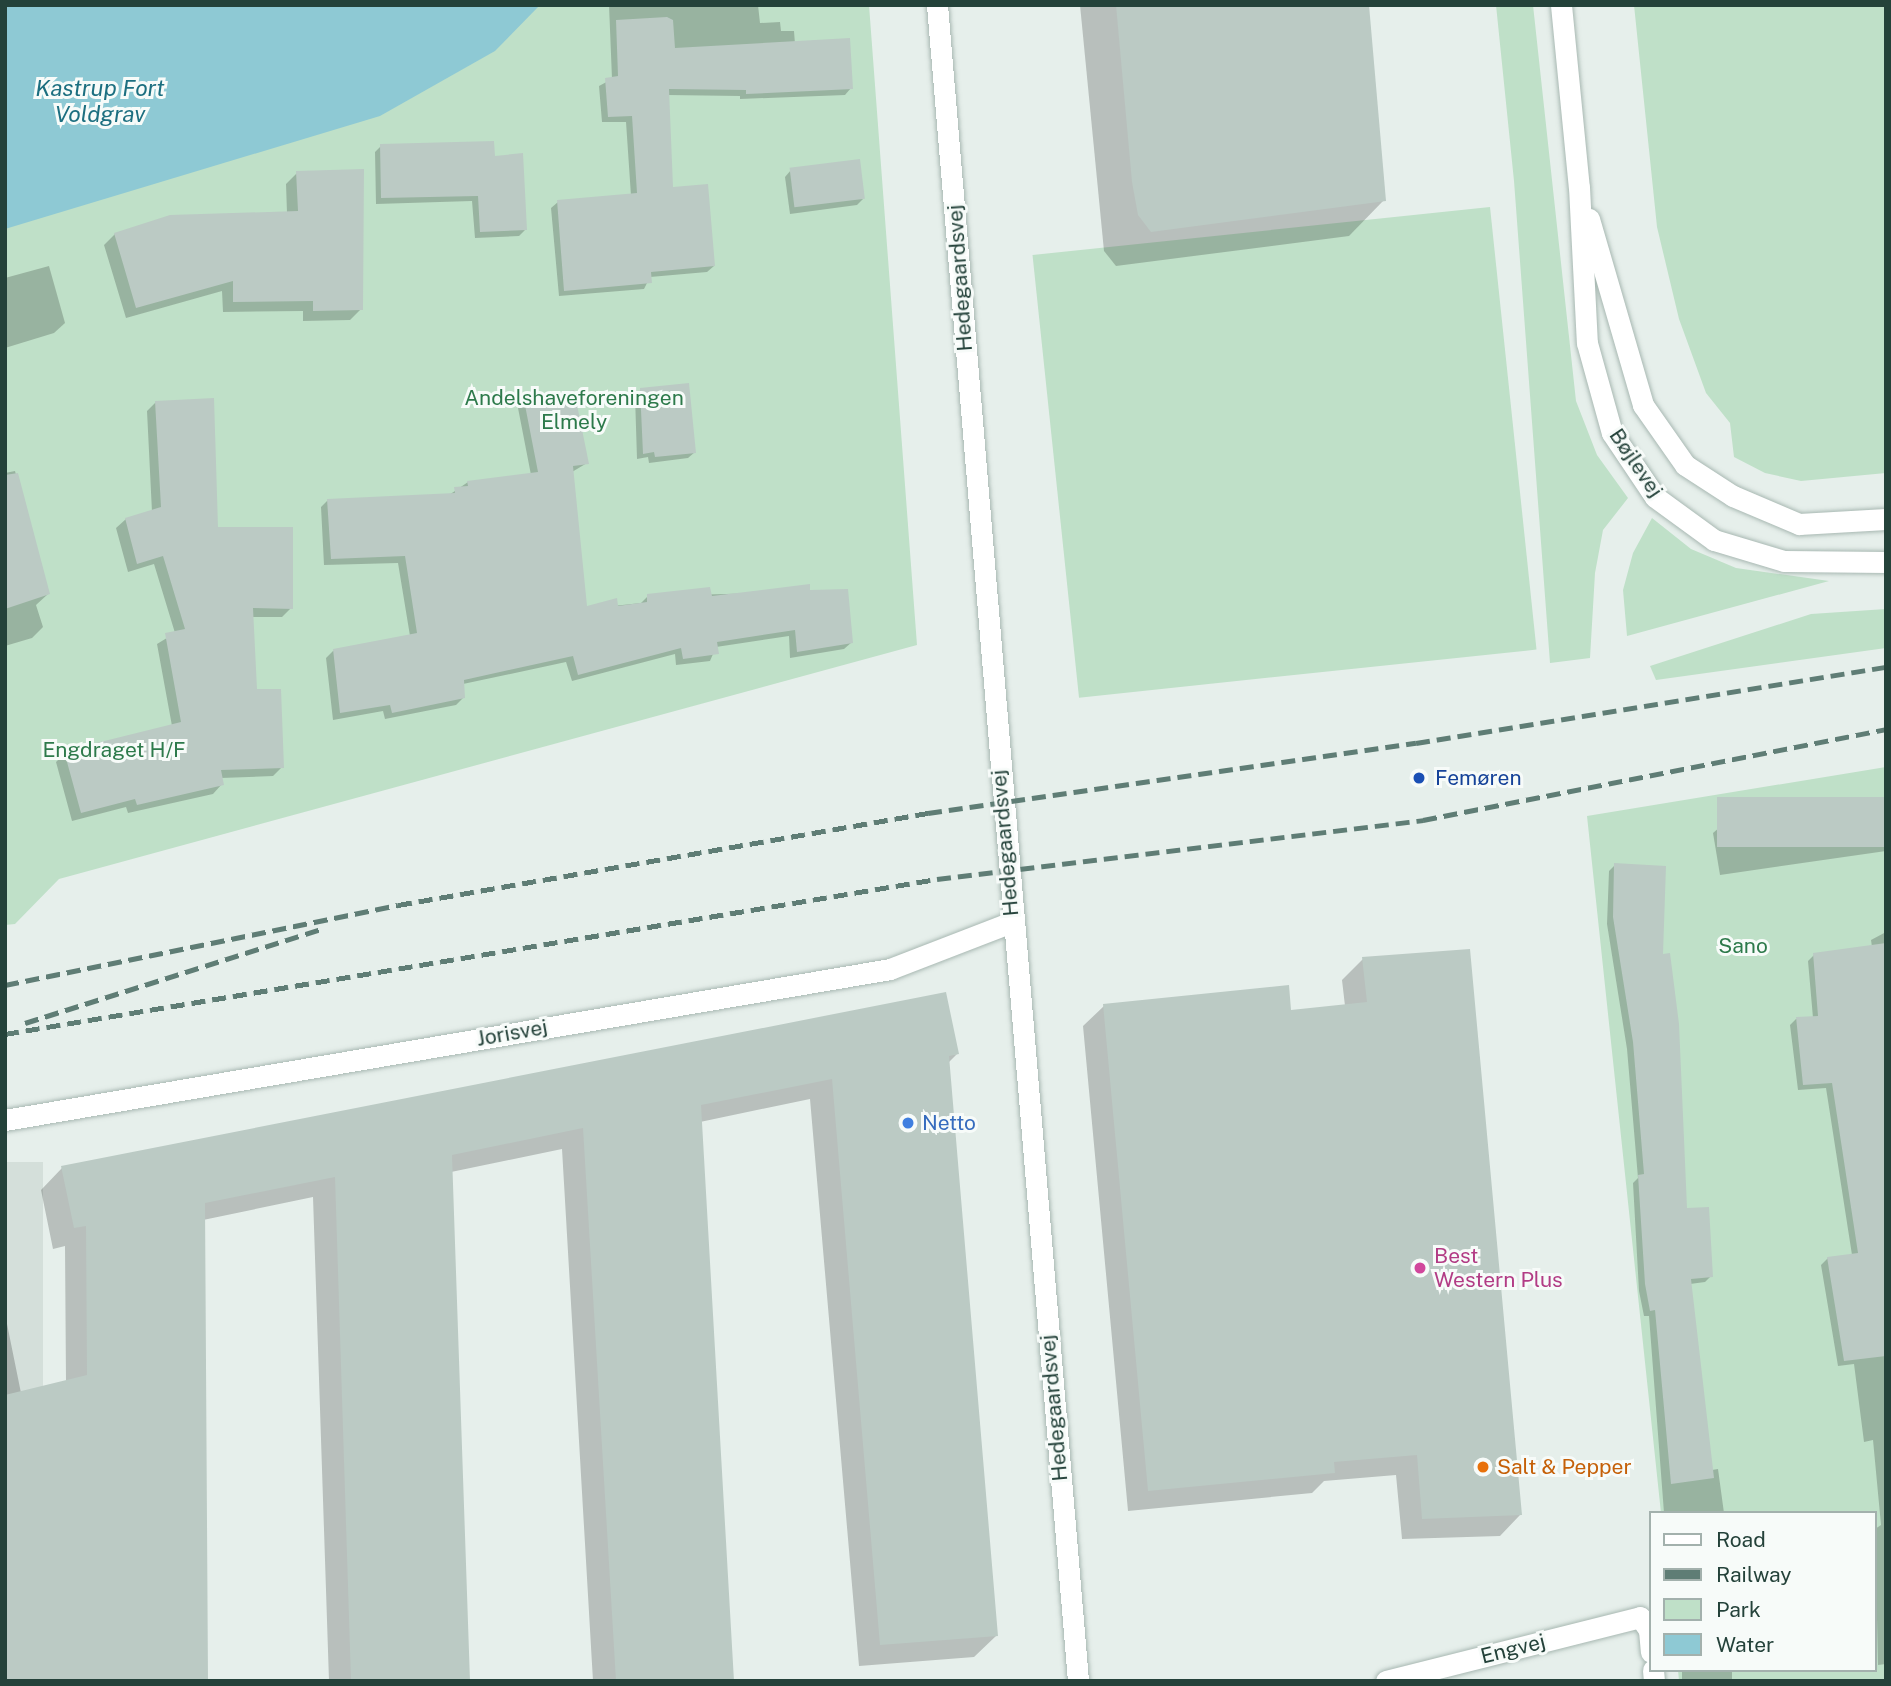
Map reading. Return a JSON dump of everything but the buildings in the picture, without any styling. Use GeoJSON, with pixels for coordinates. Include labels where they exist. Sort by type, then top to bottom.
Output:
{"type":"FeatureCollection","features":[{"type":"Feature","properties":{"kind":"street","name":"Hedegaardsvej"},"geometry":{"type":"LineString","coordinates":[[937,5],[1012,922],[1078,1681]]}},
{"type":"Feature","properties":{"kind":"street","name":"Bøjlevej"},"geometry":{"type":"LineString","coordinates":[[1561,5],[1579,187],[1587,343],[1612,433],[1655,497],[1714,540],[1784,561],[1886,562]]}},
{"type":"Feature","properties":{"kind":"street","name":"Bøjlevej"},"geometry":{"type":"LineString","coordinates":[[1579,187],[1643,405],[1685,465],[1733,496],[1799,524],[1886,519]]}},
{"type":"Feature","properties":{"kind":"street","name":"Jorisvej"},"geometry":{"type":"LineString","coordinates":[[5,1120],[890,969],[1012,922]]}},
{"type":"Feature","properties":{"kind":"street","name":"Engvej"},"geometry":{"type":"LineString","coordinates":[[1386,1681],[1640,1617],[1649,1630],[1650,1641]]}},
{"type":"Feature","properties":{"kind":"shaded area"},"geometry":{"type":"Polygon","coordinates":[[[5,1162],[43,1162],[43,1681],[5,1681],[5,1162]]]}},
{"type":"Feature","properties":{"kind":"green space","name":"Andelshaveforeningen Elmely"},"geometry":{"type":"Polygon","coordinates":[[[5,5],[869,5],[917,645],[59,879],[15,924],[5,925],[5,5]]]}},
{"type":"Feature","properties":{"kind":"green space"},"geometry":{"type":"Polygon","coordinates":[[[1496,5],[1533,5],[1576,401],[1597,455],[1628,498],[1603,530],[1595,573],[1590,658],[1550,663],[1514,181],[1496,5]]]}},
{"type":"Feature","properties":{"kind":"green space"},"geometry":{"type":"Polygon","coordinates":[[[1634,5],[1886,5],[1886,473],[1801,481],[1765,473],[1734,457],[1730,423],[1706,393],[1679,319],[1657,227],[1634,5]]]}},
{"type":"Feature","properties":{"kind":"green space"},"geometry":{"type":"Polygon","coordinates":[[[1490,207],[1537,650],[1079,698],[1033,255],[1490,207]]]}},
{"type":"Feature","properties":{"kind":"green space"},"geometry":{"type":"Polygon","coordinates":[[[1652,518],[1691,549],[1736,568],[1829,581],[1627,636],[1623,590],[1633,553],[1652,518]]]}},
{"type":"Feature","properties":{"kind":"green space"},"geometry":{"type":"Polygon","coordinates":[[[1886,609],[1886,648],[1656,680],[1650,666],[1811,614],[1886,609]]]}},
{"type":"Feature","properties":{"kind":"green space","name":"Sano"},"geometry":{"type":"Polygon","coordinates":[[[1886,767],[1886,1681],[1679,1681],[1678,1672],[1877,1672],[1877,1511],[1661,1511],[1587,816],[1886,767]]]}},
{"type":"Feature","properties":{"kind":"water","name":"Kastrup Fort Voldgrav"},"geometry":{"type":"Polygon","coordinates":[[[5,5],[540,5],[495,51],[380,116],[5,229],[5,5]]]}},
{"type":"Feature","properties":{"kind":"railway"},"geometry":{"type":"LineString","coordinates":[[5,985],[398,905],[928,813],[1416,743],[1886,667]]}},
{"type":"Feature","properties":{"kind":"railway"},"geometry":{"type":"LineString","coordinates":[[5,1034],[937,879],[1423,820],[1886,729]]}},
{"type":"Feature","properties":{"kind":"railway"},"geometry":{"type":"LineString","coordinates":[[25,1023],[322,929]]}},
{"type":"Feature","properties":{"kind":"place","name":"Femøren"},"geometry":{"type":"Point","coordinates":[1419,778]}},
{"type":"Feature","properties":{"kind":"place","name":"Netto"},"geometry":{"type":"Point","coordinates":[908,1123]}},
{"type":"Feature","properties":{"kind":"place","name":"Best Western Plus"},"geometry":{"type":"Point","coordinates":[1420,1268]}},
{"type":"Feature","properties":{"kind":"place","name":"Salt & Pepper"},"geometry":{"type":"Point","coordinates":[1483,1467]}},
{"type":"Feature","properties":{"kind":"park label","name":"Engdraget H/F"},"geometry":{"type":"Point","coordinates":[114,750]}}]}
